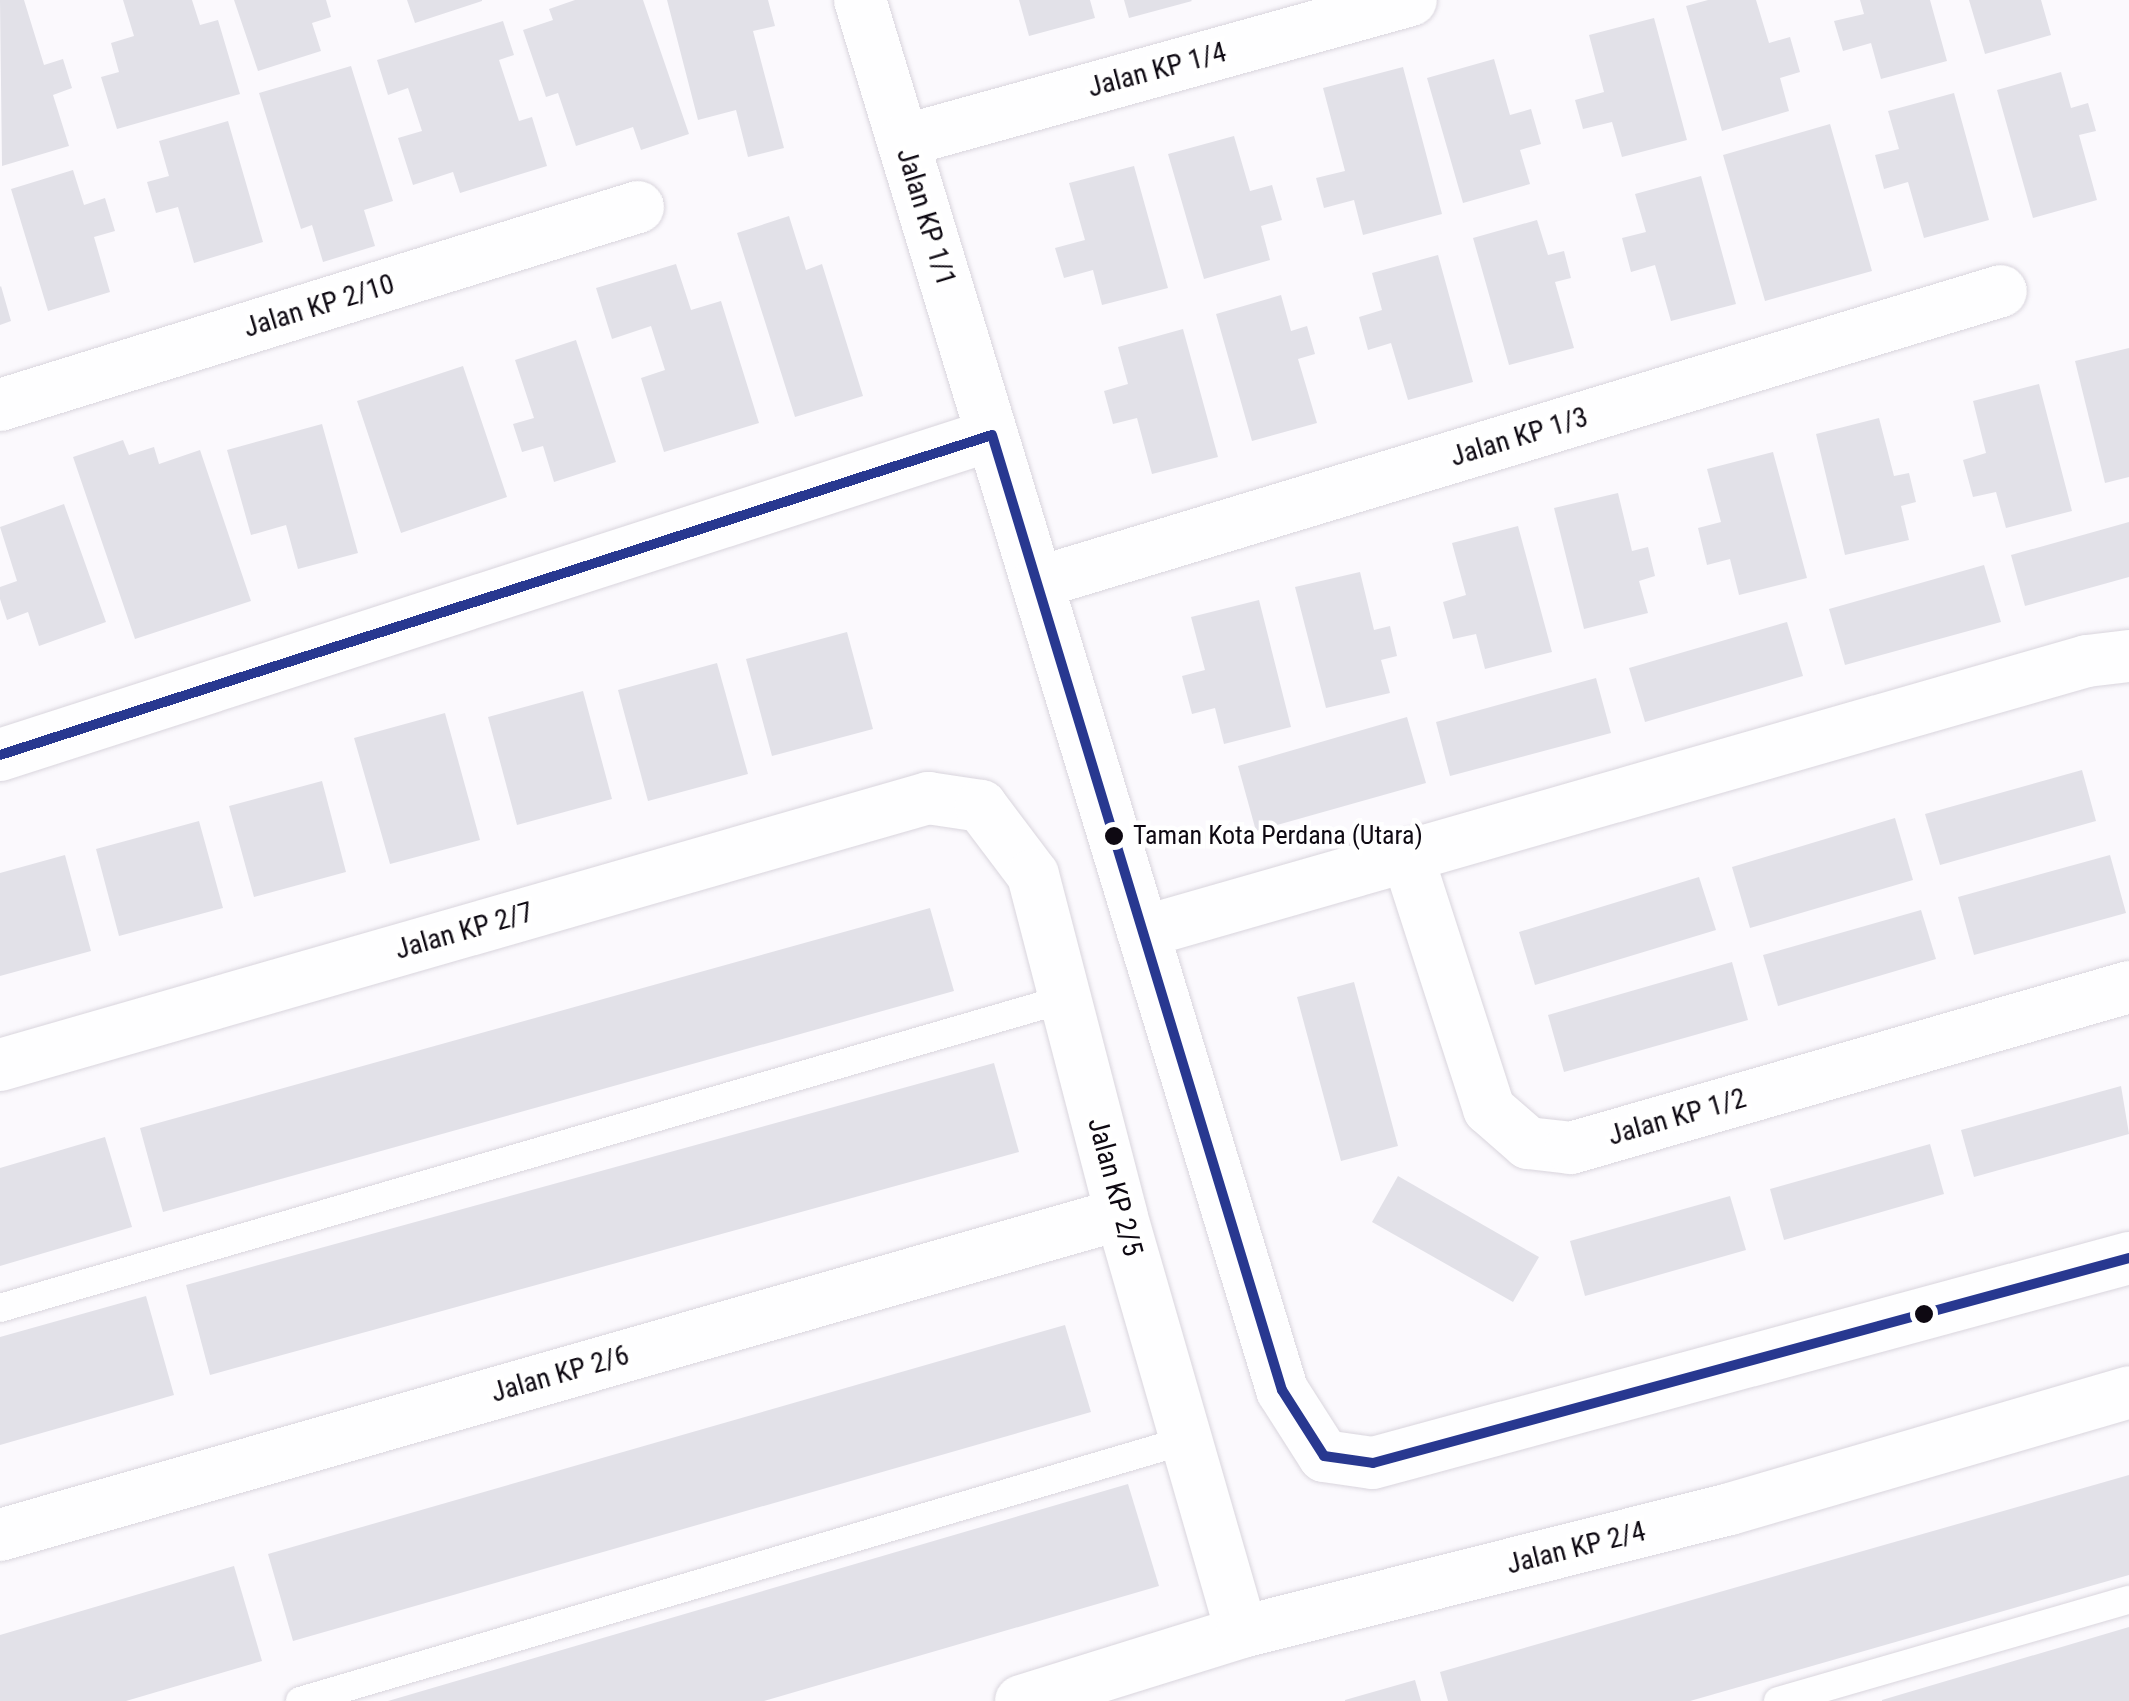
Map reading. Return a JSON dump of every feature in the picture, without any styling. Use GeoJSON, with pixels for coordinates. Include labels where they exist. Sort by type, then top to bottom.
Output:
{"type":"FeatureCollection","features":[{"type":"Feature","properties":{"kind":"street","name":"Jalan KP 1/1"},"geometry":{"type":"LineString","coordinates":[[860,0],[1282,1390],[1324,1456],[1373,1463],[2129,1258]]}},
{"type":"Feature","properties":{"kind":"street","name":"Jalan KP 1/4"},"geometry":{"type":"LineString","coordinates":[[903,141],[1412,0]]}},
{"type":"Feature","properties":{"kind":"street","name":"Jalan KP 2/10"},"geometry":{"type":"LineString","coordinates":[[0,406],[638,208]]}},
{"type":"Feature","properties":{"kind":"street","name":"Jalan KP 1/3"},"geometry":{"type":"LineString","coordinates":[[1038,583],[2002,290]]}},
{"type":"Feature","properties":{"kind":"street"},"geometry":{"type":"LineString","coordinates":[[0,755],[992,435]]}},
{"type":"Feature","properties":{"kind":"street"},"geometry":{"type":"LineString","coordinates":[[1143,932],[2087,661],[2129,656]]}},
{"type":"Feature","properties":{"kind":"street","name":"Jalan KP 2/5"},"geometry":{"type":"LineString","coordinates":[[928,798],[981,806],[1032,875],[1121,1214],[1242,1632]]}},
{"type":"Feature","properties":{"kind":"street","name":"Jalan KP 2/7"},"geometry":{"type":"LineString","coordinates":[[0,1065],[928,798]]}},
{"type":"Feature","properties":{"kind":"street","name":"Jalan KP 1/2"},"geometry":{"type":"LineString","coordinates":[[1408,858],[1489,1109],[1528,1143],[1572,1148],[2129,987]]}},
{"type":"Feature","properties":{"kind":"street","name":"Jalan KP 2/6"},"geometry":{"type":"LineString","coordinates":[[0,1535],[1121,1214]]}},
{"type":"Feature","properties":{"kind":"street","name":"Jalan KP 2/4"},"geometry":{"type":"LineString","coordinates":[[1022,1701],[1242,1632],[1730,1509],[2129,1392]]}},
{"type":"Feature","properties":{"kind":"lane"},"geometry":{"type":"LineString","coordinates":[[0,1308],[1064,998]]}},
{"type":"Feature","properties":{"kind":"lane"},"geometry":{"type":"LineString","coordinates":[[300,1701],[1186,1440]]}},
{"type":"Feature","properties":{"kind":"lane"},"geometry":{"type":"LineString","coordinates":[[1778,1701],[2129,1600]]}},
{"type":"Feature","properties":{"kind":"building"},"geometry":{"type":"Polygon","coordinates":[[[0,0],[24,0],[44,65],[63,59],[72,88],[53,95],[69,146],[2,166],[0,0]]]}},
{"type":"Feature","properties":{"kind":"building"},"geometry":{"type":"Polygon","coordinates":[[[123,0],[192,0],[200,25],[218,20],[240,94],[117,129],[101,77],[119,72],[111,43],[134,36],[123,0]]]}},
{"type":"Feature","properties":{"kind":"building"},"geometry":{"type":"Polygon","coordinates":[[[234,0],[326,0],[331,17],[312,23],[321,51],[258,71],[234,0]]]}},
{"type":"Feature","properties":{"kind":"building"},"geometry":{"type":"Polygon","coordinates":[[[407,0],[482,0],[482,1],[415,23],[407,0]]]}},
{"type":"Feature","properties":{"kind":"building"},"geometry":{"type":"Polygon","coordinates":[[[575,0],[643,0],[689,134],[641,150],[633,127],[576,146],[558,93],[546,97],[523,30],[553,20],[549,9],[575,0]]]}},
{"type":"Feature","properties":{"kind":"building"},"geometry":{"type":"Polygon","coordinates":[[[667,0],[768,0],[775,26],[753,31],[784,148],[748,157],[736,110],[698,120],[667,0]]]}},
{"type":"Feature","properties":{"kind":"building"},"geometry":{"type":"Polygon","coordinates":[[[1019,0],[1090,0],[1095,18],[1029,36],[1019,0]]]}},
{"type":"Feature","properties":{"kind":"building"},"geometry":{"type":"Polygon","coordinates":[[[1124,0],[1191,0],[1192,1],[1129,18],[1124,0]]]}},
{"type":"Feature","properties":{"kind":"building"},"geometry":{"type":"Polygon","coordinates":[[[1708,0],[1756,0],[1769,43],[1790,37],[1800,72],[1780,78],[1789,111],[1722,131],[1686,6],[1708,0]]]}},
{"type":"Feature","properties":{"kind":"building"},"geometry":{"type":"Polygon","coordinates":[[[1860,0],[1930,0],[1947,61],[1881,79],[1871,43],[1843,51],[1834,21],[1864,14],[1860,0]]]}},
{"type":"Feature","properties":{"kind":"building"},"geometry":{"type":"Polygon","coordinates":[[[1969,0],[2041,0],[2051,35],[1985,54],[1969,0]]]}},
{"type":"Feature","properties":{"kind":"building"},"geometry":{"type":"Polygon","coordinates":[[[1654,18],[1687,140],[1622,157],[1612,122],[1583,129],[1575,100],[1604,92],[1589,35],[1654,18]]]}},
{"type":"Feature","properties":{"kind":"building"},"geometry":{"type":"Polygon","coordinates":[[[503,21],[514,55],[499,60],[519,121],[532,117],[547,166],[460,193],[453,172],[413,185],[398,138],[422,131],[408,88],[388,95],[377,60],[503,21]]]}},
{"type":"Feature","properties":{"kind":"building"},"geometry":{"type":"Polygon","coordinates":[[[1494,59],[1510,115],[1531,109],[1541,144],[1520,150],[1530,184],[1463,203],[1427,78],[1494,59]]]}},
{"type":"Feature","properties":{"kind":"building"},"geometry":{"type":"Polygon","coordinates":[[[351,66],[393,201],[364,210],[375,246],[323,262],[312,225],[301,229],[259,93],[351,66]]]}},
{"type":"Feature","properties":{"kind":"building"},"geometry":{"type":"Polygon","coordinates":[[[1403,67],[1442,214],[1363,235],[1354,200],[1324,208],[1316,178],[1345,171],[1323,88],[1403,67]]]}},
{"type":"Feature","properties":{"kind":"building"},"geometry":{"type":"Polygon","coordinates":[[[2061,72],[2071,108],[2088,103],[2096,131],[2079,135],[2097,200],[2033,218],[1997,90],[2061,72]]]}},
{"type":"Feature","properties":{"kind":"building"},"geometry":{"type":"Polygon","coordinates":[[[1954,93],[1989,220],[1924,238],[1908,182],[1884,189],[1875,155],[1899,149],[1888,111],[1954,93]]]}},
{"type":"Feature","properties":{"kind":"building"},"geometry":{"type":"Polygon","coordinates":[[[228,121],[263,242],[194,263],[178,207],[156,213],[147,182],[169,176],[159,141],[228,121]]]}},
{"type":"Feature","properties":{"kind":"building"},"geometry":{"type":"Polygon","coordinates":[[[1830,124],[1872,271],[1765,301],[1723,155],[1830,124]]]}},
{"type":"Feature","properties":{"kind":"building"},"geometry":{"type":"Polygon","coordinates":[[[1234,136],[1250,191],[1272,185],[1282,220],[1261,226],[1270,260],[1204,279],[1168,154],[1234,136]]]}},
{"type":"Feature","properties":{"kind":"building"},"geometry":{"type":"Polygon","coordinates":[[[1134,166],[1168,288],[1102,305],[1093,270],[1064,278],[1055,248],[1085,240],[1069,183],[1134,166]]]}},
{"type":"Feature","properties":{"kind":"building"},"geometry":{"type":"Polygon","coordinates":[[[73,170],[84,205],[105,198],[115,231],[94,237],[110,292],[48,311],[11,189],[73,170]]]}},
{"type":"Feature","properties":{"kind":"building"},"geometry":{"type":"Polygon","coordinates":[[[1701,176],[1736,304],[1671,321],[1655,265],[1631,272],[1622,238],[1646,232],[1635,194],[1701,176]]]}},
{"type":"Feature","properties":{"kind":"building"},"geometry":{"type":"Polygon","coordinates":[[[789,216],[806,270],[822,264],[863,396],[795,417],[737,233],[789,216]]]}},
{"type":"Feature","properties":{"kind":"building"},"geometry":{"type":"Polygon","coordinates":[[[1537,220],[1548,255],[1564,251],[1571,278],[1555,282],[1574,348],[1509,365],[1473,238],[1537,220]]]}},
{"type":"Feature","properties":{"kind":"building"},"geometry":{"type":"Polygon","coordinates":[[[1438,255],[1473,382],[1408,400],[1391,343],[1368,350],[1359,317],[1382,310],[1372,273],[1438,255]]]}},
{"type":"Feature","properties":{"kind":"building"},"geometry":{"type":"Polygon","coordinates":[[[676,264],[691,310],[721,301],[759,423],[664,452],[641,378],[665,370],[651,326],[612,339],[596,288],[676,264]]]}},
{"type":"Feature","properties":{"kind":"building"},"geometry":{"type":"Polygon","coordinates":[[[0,287],[11,321],[0,325],[0,287]]]}},
{"type":"Feature","properties":{"kind":"building"},"geometry":{"type":"Polygon","coordinates":[[[1281,295],[1291,331],[1307,326],[1315,354],[1298,359],[1317,423],[1252,441],[1216,314],[1281,295]]]}},
{"type":"Feature","properties":{"kind":"building"},"geometry":{"type":"Polygon","coordinates":[[[1183,329],[1218,457],[1152,474],[1137,418],[1113,424],[1104,391],[1128,384],[1118,347],[1183,329]]]}},
{"type":"Feature","properties":{"kind":"building"},"geometry":{"type":"Polygon","coordinates":[[[576,340],[616,462],[554,482],[543,446],[522,452],[513,424],[534,418],[515,360],[576,340]]]}},
{"type":"Feature","properties":{"kind":"building"},"geometry":{"type":"Polygon","coordinates":[[[2129,348],[2129,477],[2105,483],[2075,361],[2129,348]]]}},
{"type":"Feature","properties":{"kind":"building"},"geometry":{"type":"Polygon","coordinates":[[[463,366],[507,497],[401,533],[357,401],[463,366]]]}},
{"type":"Feature","properties":{"kind":"building"},"geometry":{"type":"Polygon","coordinates":[[[2039,384],[2072,511],[2006,528],[1996,492],[1973,497],[1963,460],[1986,453],[1973,401],[2039,384]]]}},
{"type":"Feature","properties":{"kind":"building"},"geometry":{"type":"Polygon","coordinates":[[[1879,418],[1894,476],[1909,473],[1916,502],[1901,506],[1909,540],[1845,555],[1816,434],[1879,418]]]}},
{"type":"Feature","properties":{"kind":"building"},"geometry":{"type":"Polygon","coordinates":[[[322,424],[358,553],[298,569],[286,525],[251,535],[227,450],[322,424]]]}},
{"type":"Feature","properties":{"kind":"building"},"geometry":{"type":"Polygon","coordinates":[[[123,440],[129,455],[154,447],[159,464],[200,450],[251,601],[135,639],[73,457],[123,440]]]}},
{"type":"Feature","properties":{"kind":"building"},"geometry":{"type":"Polygon","coordinates":[[[1773,452],[1807,578],[1739,595],[1730,559],[1707,565],[1698,528],[1721,522],[1707,469],[1773,452]]]}},
{"type":"Feature","properties":{"kind":"building"},"geometry":{"type":"Polygon","coordinates":[[[1618,493],[1632,551],[1648,547],[1655,576],[1639,581],[1648,613],[1584,629],[1554,508],[1618,493]]]}},
{"type":"Feature","properties":{"kind":"building"},"geometry":{"type":"Polygon","coordinates":[[[64,504],[106,622],[39,646],[28,612],[7,620],[0,599],[0,587],[17,581],[0,527],[64,504]]]}},
{"type":"Feature","properties":{"kind":"building"},"geometry":{"type":"Polygon","coordinates":[[[2129,522],[2129,577],[2025,606],[2011,555],[2129,522]]]}},
{"type":"Feature","properties":{"kind":"building"},"geometry":{"type":"Polygon","coordinates":[[[1518,526],[1552,652],[1485,669],[1476,634],[1453,639],[1443,602],[1466,595],[1452,543],[1518,526]]]}},
{"type":"Feature","properties":{"kind":"building"},"geometry":{"type":"Polygon","coordinates":[[[1984,565],[2001,622],[1845,665],[1829,609],[1984,565]]]}},
{"type":"Feature","properties":{"kind":"building"},"geometry":{"type":"Polygon","coordinates":[[[1360,572],[1374,630],[1390,626],[1397,656],[1381,660],[1390,693],[1326,708],[1295,587],[1360,572]]]}},
{"type":"Feature","properties":{"kind":"building"},"geometry":{"type":"Polygon","coordinates":[[[1259,600],[1291,727],[1224,744],[1215,708],[1192,714],[1182,676],[1205,670],[1191,617],[1259,600]]]}},
{"type":"Feature","properties":{"kind":"building"},"geometry":{"type":"Polygon","coordinates":[[[1787,622],[1803,676],[1645,722],[1629,668],[1787,622]]]}},
{"type":"Feature","properties":{"kind":"building"},"geometry":{"type":"Polygon","coordinates":[[[847,632],[873,729],[772,756],[746,659],[847,632]]]}},
{"type":"Feature","properties":{"kind":"building"},"geometry":{"type":"Polygon","coordinates":[[[717,663],[748,774],[648,801],[618,690],[717,663]]]}},
{"type":"Feature","properties":{"kind":"building"},"geometry":{"type":"Polygon","coordinates":[[[1596,678],[1611,733],[1450,776],[1436,722],[1596,678]]]}},
{"type":"Feature","properties":{"kind":"building"},"geometry":{"type":"Polygon","coordinates":[[[583,691],[612,799],[517,825],[488,717],[583,691]]]}},
{"type":"Feature","properties":{"kind":"building"},"geometry":{"type":"Polygon","coordinates":[[[445,713],[480,840],[390,864],[354,738],[445,713]]]}},
{"type":"Feature","properties":{"kind":"building"},"geometry":{"type":"Polygon","coordinates":[[[1407,717],[1426,783],[1256,831],[1238,766],[1407,717]]]}},
{"type":"Feature","properties":{"kind":"building"},"geometry":{"type":"Polygon","coordinates":[[[2082,770],[2096,821],[1940,865],[1925,814],[2082,770]]]}},
{"type":"Feature","properties":{"kind":"building"},"geometry":{"type":"Polygon","coordinates":[[[322,781],[346,872],[254,897],[229,806],[322,781]]]}},
{"type":"Feature","properties":{"kind":"building"},"geometry":{"type":"Polygon","coordinates":[[[1895,818],[1913,880],[1750,928],[1732,867],[1895,818]]]}},
{"type":"Feature","properties":{"kind":"building"},"geometry":{"type":"Polygon","coordinates":[[[199,821],[223,908],[119,936],[96,849],[199,821]]]}},
{"type":"Feature","properties":{"kind":"building"},"geometry":{"type":"Polygon","coordinates":[[[65,855],[91,951],[0,976],[0,873],[65,855]]]}},
{"type":"Feature","properties":{"kind":"building"},"geometry":{"type":"Polygon","coordinates":[[[2110,855],[2126,913],[1974,955],[1958,897],[2110,855]]]}},
{"type":"Feature","properties":{"kind":"building"},"geometry":{"type":"Polygon","coordinates":[[[1699,877],[1716,930],[1535,985],[1519,932],[1699,877]]]}},
{"type":"Feature","properties":{"kind":"building"},"geometry":{"type":"Polygon","coordinates":[[[930,908],[954,991],[163,1212],[140,1128],[930,908]]]}},
{"type":"Feature","properties":{"kind":"building"},"geometry":{"type":"Polygon","coordinates":[[[1921,910],[1936,959],[1778,1006],[1763,955],[1921,910]]]}},
{"type":"Feature","properties":{"kind":"building"},"geometry":{"type":"Polygon","coordinates":[[[1732,962],[1748,1020],[1564,1072],[1548,1015],[1732,962]]]}},
{"type":"Feature","properties":{"kind":"building"},"geometry":{"type":"Polygon","coordinates":[[[1354,982],[1398,1146],[1341,1161],[1297,997],[1354,982]]]}},
{"type":"Feature","properties":{"kind":"building"},"geometry":{"type":"Polygon","coordinates":[[[994,1063],[1019,1152],[210,1375],[186,1285],[994,1063]]]}},
{"type":"Feature","properties":{"kind":"building"},"geometry":{"type":"Polygon","coordinates":[[[2121,1086],[2129,1134],[1974,1177],[1961,1130],[2121,1086]]]}},
{"type":"Feature","properties":{"kind":"building"},"geometry":{"type":"Polygon","coordinates":[[[105,1137],[132,1227],[0,1266],[0,1168],[105,1137]]]}},
{"type":"Feature","properties":{"kind":"building"},"geometry":{"type":"Polygon","coordinates":[[[1930,1144],[1944,1194],[1784,1240],[1770,1189],[1930,1144]]]}},
{"type":"Feature","properties":{"kind":"building"},"geometry":{"type":"Polygon","coordinates":[[[1398,1176],[1539,1257],[1513,1302],[1372,1222],[1398,1176]]]}},
{"type":"Feature","properties":{"kind":"building"},"geometry":{"type":"Polygon","coordinates":[[[1730,1196],[1746,1250],[1585,1296],[1570,1241],[1730,1196]]]}},
{"type":"Feature","properties":{"kind":"building"},"geometry":{"type":"Polygon","coordinates":[[[146,1296],[174,1395],[0,1445],[0,1337],[146,1296]]]}},
{"type":"Feature","properties":{"kind":"building"},"geometry":{"type":"Polygon","coordinates":[[[1065,1325],[1091,1412],[293,1641],[268,1554],[1065,1325]]]}},
{"type":"Feature","properties":{"kind":"building"},"geometry":{"type":"Polygon","coordinates":[[[2129,1475],[2129,1575],[1690,1701],[1448,1701],[1440,1672],[2129,1475]]]}},
{"type":"Feature","properties":{"kind":"building"},"geometry":{"type":"Polygon","coordinates":[[[1128,1484],[1159,1586],[764,1701],[388,1701],[1128,1484]]]}},
{"type":"Feature","properties":{"kind":"building"},"geometry":{"type":"Polygon","coordinates":[[[234,1566],[262,1661],[126,1701],[0,1701],[0,1635],[234,1566]]]}},
{"type":"Feature","properties":{"kind":"building"},"geometry":{"type":"Polygon","coordinates":[[[2129,1627],[2129,1701],[1882,1701],[1882,1700],[2129,1627]]]}},
{"type":"Feature","properties":{"kind":"building"},"geometry":{"type":"Polygon","coordinates":[[[1415,1680],[1421,1701],[1345,1701],[1345,1700],[1415,1680]]]}},
{"type":"Feature","properties":{"kind":"transit line"},"geometry":{"type":"LineString","coordinates":[[0,755],[992,435],[1282,1390],[1324,1456],[1373,1463],[2129,1258]]}},
{"type":"Feature","properties":{"kind":"place","name":"Taman Kota Perdana (Utara)"},"geometry":{"type":"Point","coordinates":[1114,836]}}]}
